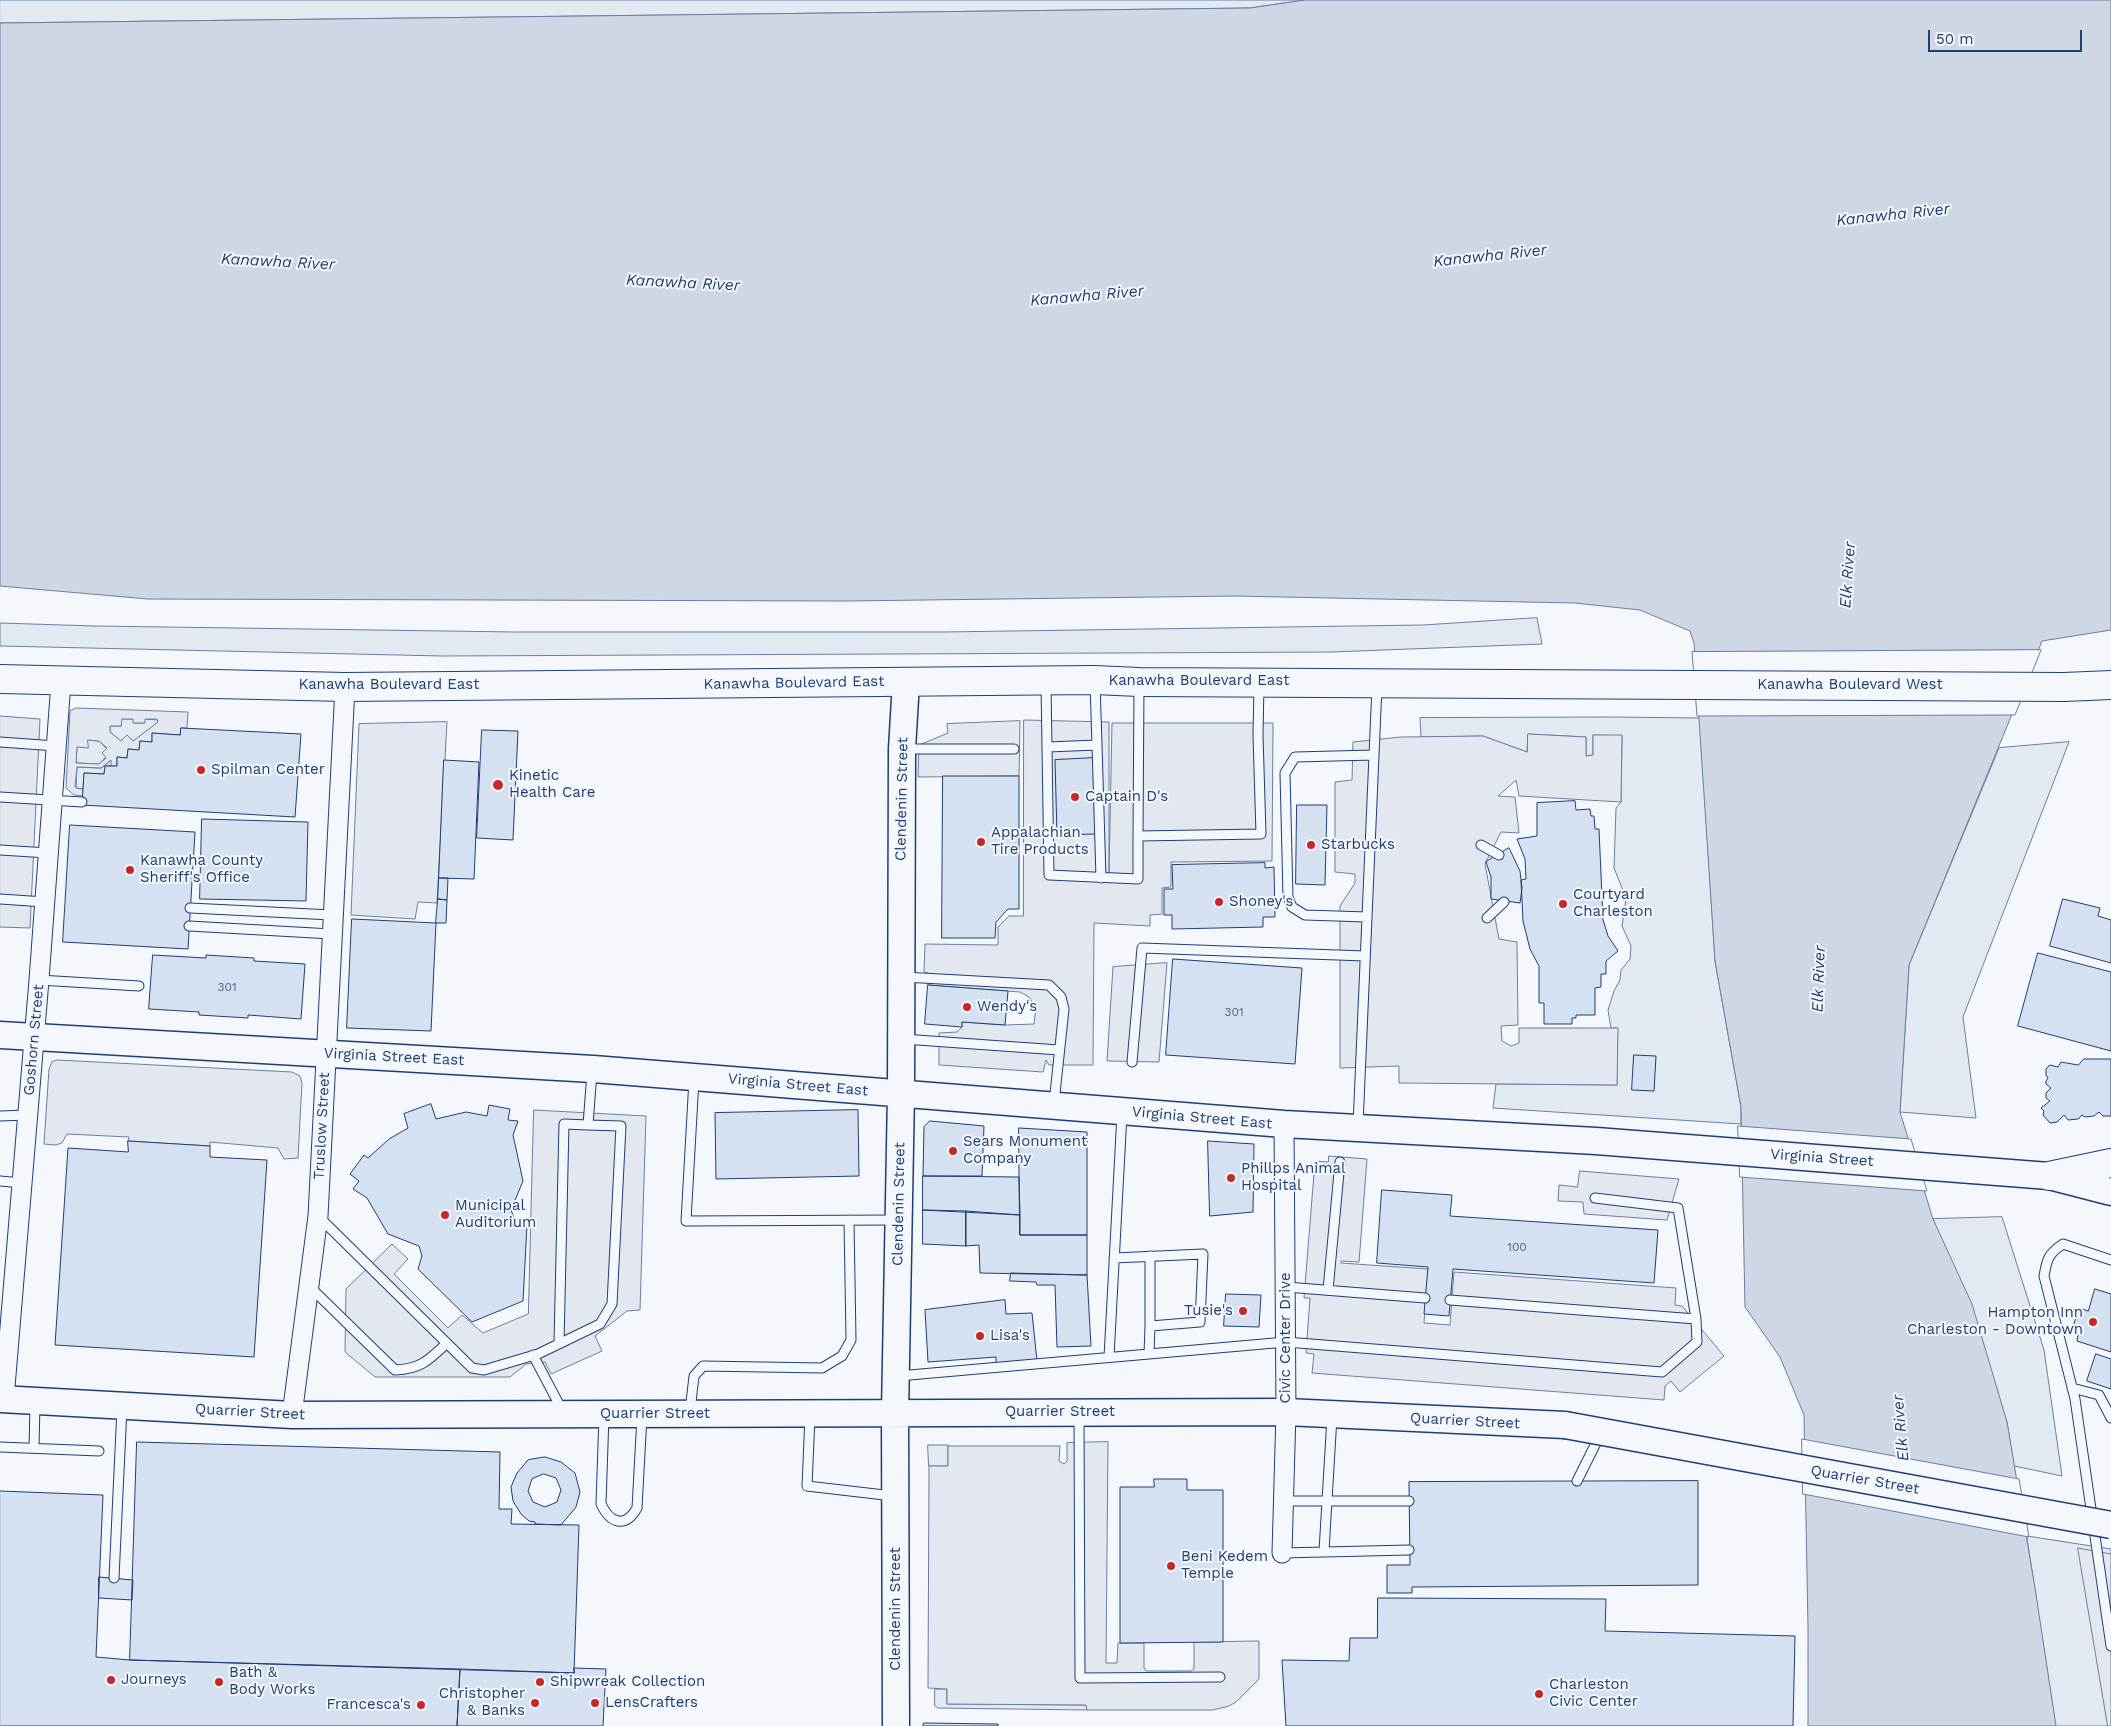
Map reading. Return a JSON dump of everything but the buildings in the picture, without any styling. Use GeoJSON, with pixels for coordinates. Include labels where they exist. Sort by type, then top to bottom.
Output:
{"type":"FeatureCollection","features":[{"type":"Feature","properties":{"kind":"main road","name":"Kanawha Boulevard East"},"geometry":{"type":"LineString","coordinates":[[0,679],[61,682],[345,686],[1094,680],[1377,684],[1589,684]]}},
{"type":"Feature","properties":{"kind":"main road","name":"Clendenin Street"},"geometry":{"type":"LineString","coordinates":[[896,1726],[896,1376],[901,1094],[902,749],[906,682]]}},
{"type":"Feature","properties":{"kind":"main road","name":"Kanawha Boulevard West"},"geometry":{"type":"LineString","coordinates":[[1589,684],[2064,687],[2111,685]]}},
{"type":"Feature","properties":{"kind":"main road","name":"Virginia Street East"},"geometry":{"type":"LineString","coordinates":[[0,1035],[593,1069],[1284,1124],[1596,1141]]}},
{"type":"Feature","properties":{"kind":"main road","name":"Virginia Street"},"geometry":{"type":"LineString","coordinates":[[1596,1141],[2049,1176],[2111,1192]]}},
{"type":"Feature","properties":{"kind":"main road"},"geometry":{"type":"LineString","coordinates":[[2049,1176],[2111,1163]]}},
{"type":"Feature","properties":{"kind":"main road","name":"Quarrier Street"},"geometry":{"type":"LineString","coordinates":[[2,1399],[292,1415],[1286,1412],[1565,1425],[2111,1525]]}},
{"type":"Feature","properties":{"kind":"street","name":"Goshorn Street"},"geometry":{"type":"LineString","coordinates":[[2,1399],[39,980],[61,682]]}},
{"type":"Feature","properties":{"kind":"street","name":"Truslow Street"},"geometry":{"type":"LineString","coordinates":[[292,1415],[318,1216],[345,686]]}},
{"type":"Feature","properties":{"kind":"street","name":"Civic Center Drive"},"geometry":{"type":"LineString","coordinates":[[1282,1553],[1286,1412],[1284,1124]]}},
{"type":"Feature","properties":{"kind":"lane"},"geometry":{"type":"LineString","coordinates":[[1094,680],[1101,878]]}},
{"type":"Feature","properties":{"kind":"lane"},"geometry":{"type":"LineString","coordinates":[[1046,681],[1049,875],[1138,879],[1139,682]]}},
{"type":"Feature","properties":{"kind":"lane"},"geometry":{"type":"LineString","coordinates":[[1138,836],[1261,834],[1258,735],[1259,682]]}},
{"type":"Feature","properties":{"kind":"lane"},"geometry":{"type":"LineString","coordinates":[[1358,1128],[1377,684]]}},
{"type":"Feature","properties":{"kind":"lane"},"geometry":{"type":"LineString","coordinates":[[0,742],[56,746]]}},
{"type":"Feature","properties":{"kind":"lane"},"geometry":{"type":"LineString","coordinates":[[1048,747],[1097,745]]}},
{"type":"Feature","properties":{"kind":"lane"},"geometry":{"type":"LineString","coordinates":[[902,749],[1014,749]]}},
{"type":"Feature","properties":{"kind":"lane"},"geometry":{"type":"LineString","coordinates":[[1366,916],[1305,915],[1292,906],[1288,898],[1285,773],[1295,757],[1374,755]]}},
{"type":"Feature","properties":{"kind":"lane"},"geometry":{"type":"LineString","coordinates":[[0,797],[82,802]]}},
{"type":"Feature","properties":{"kind":"lane"},"geometry":{"type":"LineString","coordinates":[[1481,845],[1499,855]]}},
{"type":"Feature","properties":{"kind":"lane"},"geometry":{"type":"LineString","coordinates":[[0,850],[48,853]]}},
{"type":"Feature","properties":{"kind":"lane"},"geometry":{"type":"LineString","coordinates":[[0,899],[45,902]]}},
{"type":"Feature","properties":{"kind":"lane"},"geometry":{"type":"LineString","coordinates":[[1488,918],[1504,902]]}},
{"type":"Feature","properties":{"kind":"lane"},"geometry":{"type":"LineString","coordinates":[[190,908],[332,915]]}},
{"type":"Feature","properties":{"kind":"lane"},"geometry":{"type":"LineString","coordinates":[[189,926],[332,934]]}},
{"type":"Feature","properties":{"kind":"lane"},"geometry":{"type":"LineString","coordinates":[[1132,1062],[1142,948],[1365,956]]}},
{"type":"Feature","properties":{"kind":"lane"},"geometry":{"type":"LineString","coordinates":[[901,977],[1049,985],[1061,996],[1064,1009],[1053,1106]]}},
{"type":"Feature","properties":{"kind":"lane"},"geometry":{"type":"LineString","coordinates":[[39,980],[138,986]]}},
{"type":"Feature","properties":{"kind":"lane"},"geometry":{"type":"LineString","coordinates":[[901,1039],[1059,1050]]}},
{"type":"Feature","properties":{"kind":"lane"},"geometry":{"type":"LineString","coordinates":[[588,1125],[593,1069]]}},
{"type":"Feature","properties":{"kind":"lane"},"geometry":{"type":"LineString","coordinates":[[694,1077],[686,1221],[898,1220]]}},
{"type":"Feature","properties":{"kind":"lane"},"geometry":{"type":"LineString","coordinates":[[1109,1357],[1123,1111]]}},
{"type":"Feature","properties":{"kind":"lane"},"geometry":{"type":"LineString","coordinates":[[0,1116],[27,1116]]}},
{"type":"Feature","properties":{"kind":"lane"},"geometry":{"type":"LineString","coordinates":[[318,1216],[472,1368],[484,1370],[533,1356],[600,1324],[612,1304],[621,1126],[564,1124],[559,1343]]}},
{"type":"Feature","properties":{"kind":"lane"},"geometry":{"type":"LineString","coordinates":[[1328,1290],[1340,1162]]}},
{"type":"Feature","properties":{"kind":"lane"},"geometry":{"type":"LineString","coordinates":[[0,1181],[22,1182]]}},
{"type":"Feature","properties":{"kind":"lane"},"geometry":{"type":"LineString","coordinates":[[896,1376],[1286,1342],[1662,1372],[1697,1342],[1696,1319],[1678,1208],[1595,1198]]}},
{"type":"Feature","properties":{"kind":"lane"},"geometry":{"type":"LineString","coordinates":[[689,1414],[694,1376],[703,1366],[822,1368],[842,1356],[851,1340],[849,1220]]}},
{"type":"Feature","properties":{"kind":"lane"},"geometry":{"type":"LineString","coordinates":[[2111,1260],[2063,1244],[2054,1250],[2047,1259],[2044,1276],[2072,1388],[2111,1646]]}},
{"type":"Feature","properties":{"kind":"lane"},"geometry":{"type":"LineString","coordinates":[[1114,1258],[1203,1254],[1200,1322],[1150,1326]]}},
{"type":"Feature","properties":{"kind":"lane"},"geometry":{"type":"LineString","coordinates":[[1149,1354],[1150,1256]]}},
{"type":"Feature","properties":{"kind":"lane"},"geometry":{"type":"LineString","coordinates":[[309,1286],[395,1370],[409,1370],[424,1364],[447,1344]]}},
{"type":"Feature","properties":{"kind":"lane"},"geometry":{"type":"LineString","coordinates":[[1286,1287],[1425,1298]]}},
{"type":"Feature","properties":{"kind":"lane"},"geometry":{"type":"LineString","coordinates":[[1450,1300],[1696,1319]]}},
{"type":"Feature","properties":{"kind":"lane"},"geometry":{"type":"LineString","coordinates":[[533,1356],[564,1414]]}},
{"type":"Feature","properties":{"kind":"lane"},"geometry":{"type":"LineString","coordinates":[[2072,1388],[2099,1395],[2111,1418]]}},
{"type":"Feature","properties":{"kind":"lane"},"geometry":{"type":"LineString","coordinates":[[34,1448],[35,1400]]}},
{"type":"Feature","properties":{"kind":"lane"},"geometry":{"type":"LineString","coordinates":[[114,1578],[123,1405]]}},
{"type":"Feature","properties":{"kind":"lane"},"geometry":{"type":"LineString","coordinates":[[1079,1412],[1080,1678],[1220,1677]]}},
{"type":"Feature","properties":{"kind":"lane"},"geometry":{"type":"LineString","coordinates":[[810,1413],[807,1486],[896,1496]]}},
{"type":"Feature","properties":{"kind":"lane"},"geometry":{"type":"LineString","coordinates":[[604,1414],[600,1504],[606,1514],[615,1521],[625,1521],[633,1516],[638,1508],[642,1414]]}},
{"type":"Feature","properties":{"kind":"lane"},"geometry":{"type":"LineString","coordinates":[[1324,1552],[1332,1414]]}},
{"type":"Feature","properties":{"kind":"lane"},"geometry":{"type":"LineString","coordinates":[[1577,1481],[1602,1433]]}},
{"type":"Feature","properties":{"kind":"lane"},"geometry":{"type":"LineString","coordinates":[[0,1447],[99,1451]]}},
{"type":"Feature","properties":{"kind":"lane"},"geometry":{"type":"LineString","coordinates":[[1284,1501],[1409,1501]]}},
{"type":"Feature","properties":{"kind":"lane"},"geometry":{"type":"LineString","coordinates":[[1282,1553],[1409,1550]]}},
{"type":"Feature","properties":{"kind":"shaded area"},"geometry":{"type":"Polygon","coordinates":[[[0,0],[1305,0],[1250,8],[0,23],[0,0]]]}},
{"type":"Feature","properties":{"kind":"shaded area"},"geometry":{"type":"Polygon","coordinates":[[[1537,618],[1542,644],[1331,652],[442,656],[0,646],[0,623],[516,632],[943,632],[1423,625],[1537,618]]]}},
{"type":"Feature","properties":{"kind":"shaded area"},"geometry":{"type":"Polygon","coordinates":[[[77,708],[188,712],[187,728],[181,728],[180,735],[152,733],[152,742],[140,741],[139,750],[128,749],[127,758],[117,757],[117,766],[111,766],[111,760],[101,768],[77,767],[75,786],[76,788],[83,789],[83,796],[74,795],[66,788],[70,711],[77,708]],[[122,719],[121,726],[110,726],[110,732],[121,741],[127,735],[133,741],[157,723],[158,720],[145,719],[145,723],[133,723],[133,719],[122,719]],[[88,740],[88,748],[77,747],[76,763],[99,764],[106,758],[102,753],[107,748],[99,741],[88,740]]]}},
{"type":"Feature","properties":{"kind":"shaded area"},"geometry":{"type":"Polygon","coordinates":[[[0,716],[40,719],[30,928],[0,927],[0,716]]]}},
{"type":"Feature","properties":{"kind":"shaded area"},"geometry":{"type":"Polygon","coordinates":[[[1420,718],[1700,718],[1715,961],[1741,1107],[1741,1124],[1493,1108],[1496,1084],[1617,1085],[1617,1028],[1611,1028],[1608,1010],[1620,980],[1621,970],[1630,959],[1631,946],[1622,926],[1626,898],[1614,868],[1616,808],[1621,802],[1622,736],[1593,735],[1593,755],[1586,756],[1586,737],[1528,734],[1527,752],[1483,736],[1421,737],[1420,718]]]}},
{"type":"Feature","properties":{"kind":"shaded area"},"geometry":{"type":"Polygon","coordinates":[[[121,719],[133,719],[134,723],[144,723],[145,719],[158,720],[158,723],[133,741],[121,741],[110,732],[110,726],[121,726],[121,719]]]}},
{"type":"Feature","properties":{"kind":"shaded area"},"geometry":{"type":"Polygon","coordinates":[[[1024,720],[1109,722],[1109,875],[1112,723],[1273,723],[1272,861],[1171,862],[1171,887],[1162,888],[1162,914],[1150,915],[1150,926],[1094,923],[1093,1065],[1049,1065],[1046,1060],[1043,1072],[939,1065],[939,1033],[957,1032],[962,1027],[962,1022],[1005,1025],[1034,1024],[1036,1007],[1029,997],[1020,992],[928,985],[928,973],[924,972],[925,944],[998,945],[998,927],[1009,916],[1023,916],[1024,720]]]}},
{"type":"Feature","properties":{"kind":"shaded area"},"geometry":{"type":"Polygon","coordinates":[[[1020,721],[1019,776],[918,777],[919,745],[948,733],[947,724],[1020,721]]]}},
{"type":"Feature","properties":{"kind":"shaded area"},"geometry":{"type":"Polygon","coordinates":[[[447,722],[437,903],[418,902],[415,919],[351,915],[359,724],[447,722]]]}},
{"type":"Feature","properties":{"kind":"shaded area"},"geometry":{"type":"Polygon","coordinates":[[[1528,734],[1586,737],[1586,756],[1593,755],[1593,735],[1622,735],[1621,802],[1519,796],[1516,780],[1498,796],[1515,797],[1519,833],[1501,832],[1485,864],[1499,939],[1517,942],[1518,1025],[1501,1026],[1502,1041],[1511,1046],[1519,1043],[1519,1028],[1618,1028],[1617,1085],[1399,1083],[1399,1066],[1340,1068],[1340,906],[1355,883],[1355,874],[1335,872],[1335,782],[1352,780],[1353,742],[1401,737],[1483,736],[1527,752],[1528,734]]]}},
{"type":"Feature","properties":{"kind":"shaded area"},"geometry":{"type":"Polygon","coordinates":[[[88,740],[99,741],[107,749],[106,757],[99,764],[76,763],[77,747],[88,740]]]}},
{"type":"Feature","properties":{"kind":"shaded area"},"geometry":{"type":"Polygon","coordinates":[[[2069,742],[1963,1017],[1976,1118],[1900,1112],[1909,965],[1999,748],[2069,742]]]}},
{"type":"Feature","properties":{"kind":"shaded area"},"geometry":{"type":"Polygon","coordinates":[[[112,760],[111,766],[105,766],[104,774],[84,773],[83,789],[76,788],[77,767],[101,768],[112,760]]]}},
{"type":"Feature","properties":{"kind":"shaded area"},"geometry":{"type":"Polygon","coordinates":[[[1167,963],[1159,1062],[1107,1061],[1113,967],[1167,963]]]}},
{"type":"Feature","properties":{"kind":"shaded area"},"geometry":{"type":"Polygon","coordinates":[[[57,1060],[292,1072],[300,1076],[302,1083],[298,1158],[284,1159],[278,1148],[210,1142],[210,1146],[128,1141],[129,1137],[67,1134],[62,1143],[56,1145],[44,1144],[49,1069],[52,1062],[57,1060]]]}},
{"type":"Feature","properties":{"kind":"shaded area"},"geometry":{"type":"Polygon","coordinates":[[[534,1110],[646,1116],[640,1310],[627,1311],[595,1336],[602,1351],[551,1374],[545,1362],[526,1364],[510,1377],[375,1377],[345,1352],[346,1289],[392,1244],[408,1259],[394,1274],[448,1328],[462,1315],[483,1333],[528,1314],[534,1110]]]}},
{"type":"Feature","properties":{"kind":"shaded area"},"geometry":{"type":"Polygon","coordinates":[[[1329,1156],[1367,1159],[1359,1262],[1341,1261],[1341,1263],[1428,1269],[1424,1323],[1450,1325],[1454,1272],[1676,1288],[1675,1305],[1682,1306],[1724,1356],[1680,1392],[1671,1381],[1665,1386],[1664,1400],[1312,1373],[1314,1354],[1306,1353],[1310,1298],[1304,1298],[1315,1161],[1328,1162],[1329,1156]]]}},
{"type":"Feature","properties":{"kind":"shaded area"},"geometry":{"type":"Polygon","coordinates":[[[1580,1171],[1679,1179],[1667,1220],[1584,1214],[1583,1202],[1558,1201],[1559,1185],[1577,1187],[1580,1171]]]}},
{"type":"Feature","properties":{"kind":"shaded area"},"geometry":{"type":"Polygon","coordinates":[[[2002,1217],[2044,1350],[2062,1476],[2014,1466],[2007,1422],[1933,1219],[2002,1217]]]}},
{"type":"Feature","properties":{"kind":"shaded area"},"geometry":{"type":"Polygon","coordinates":[[[1108,1442],[1106,1663],[1117,1663],[1118,1643],[1144,1643],[1144,1668],[1146,1671],[1191,1671],[1194,1669],[1194,1642],[1259,1641],[1259,1679],[1236,1702],[1213,1710],[1087,1710],[1086,1705],[947,1704],[947,1689],[928,1688],[929,1466],[948,1466],[948,1446],[1060,1446],[1059,1461],[1064,1464],[1067,1461],[1067,1443],[1108,1442]]]}},
{"type":"Feature","properties":{"kind":"shaded area"},"geometry":{"type":"Polygon","coordinates":[[[928,1445],[948,1445],[948,1466],[929,1466],[928,1445]]]}},
{"type":"Feature","properties":{"kind":"shaded area"},"geometry":{"type":"Polygon","coordinates":[[[2027,1536],[2111,1549],[2111,1726],[2056,1726],[2027,1536]]]}},
{"type":"Feature","properties":{"kind":"shaded area"},"geometry":{"type":"Polygon","coordinates":[[[2078,1548],[2111,1554],[2111,1726],[2108,1726],[2078,1548]]]}},
{"type":"Feature","properties":{"kind":"shaded area"},"geometry":{"type":"Polygon","coordinates":[[[935,1689],[947,1689],[947,1704],[1087,1705],[1087,1710],[938,1708],[935,1706],[935,1689]]]}},
{"type":"Feature","properties":{"kind":"water"},"geometry":{"type":"Polygon","coordinates":[[[1305,0],[2111,0],[2111,630],[2042,641],[1909,965],[1900,1112],[1933,1219],[1972,1304],[2007,1422],[2056,1726],[1808,1726],[1804,1415],[1780,1357],[1745,1307],[1741,1107],[1715,961],[1694,643],[1690,631],[1640,610],[1575,603],[1234,596],[847,601],[148,599],[0,586],[0,23],[1250,8],[1305,0]]]}},
{"type":"Feature","properties":{"kind":"pier"},"geometry":{"type":"Polygon","coordinates":[[[2041,650],[2015,715],[1697,716],[1692,652],[2041,650]]]}},
{"type":"Feature","properties":{"kind":"pier"},"geometry":{"type":"Polygon","coordinates":[[[1738,1126],[1911,1139],[1927,1191],[1740,1177],[1738,1126]]]}},
{"type":"Feature","properties":{"kind":"pier"},"geometry":{"type":"Polygon","coordinates":[[[1802,1439],[2019,1479],[2029,1537],[1803,1494],[1802,1439]]]}},
{"type":"Feature","properties":{"kind":"place","name":"Spilman Center"},"geometry":{"type":"Point","coordinates":[201,770]}},
{"type":"Feature","properties":{"kind":"place","name":"Kinetic Health Care"},"geometry":{"type":"Point","coordinates":[498,785]}},
{"type":"Feature","properties":{"kind":"place","name":"Captain D's"},"geometry":{"type":"Point","coordinates":[1075,797]}},
{"type":"Feature","properties":{"kind":"place","name":"Appalachian Tire Products"},"geometry":{"type":"Point","coordinates":[981,842]}},
{"type":"Feature","properties":{"kind":"place","name":"Starbucks"},"geometry":{"type":"Point","coordinates":[1311,845]}},
{"type":"Feature","properties":{"kind":"place","name":"Kanawha County Sheriff's Office"},"geometry":{"type":"Point","coordinates":[130,870]}},
{"type":"Feature","properties":{"kind":"place","name":"Shoney's"},"geometry":{"type":"Point","coordinates":[1219,902]}},
{"type":"Feature","properties":{"kind":"place","name":"Courtyard Charleston"},"geometry":{"type":"Point","coordinates":[1563,904]}},
{"type":"Feature","properties":{"kind":"place","name":"Wendy's"},"geometry":{"type":"Point","coordinates":[967,1007]}},
{"type":"Feature","properties":{"kind":"place","name":"Sears Monument Company"},"geometry":{"type":"Point","coordinates":[953,1151]}},
{"type":"Feature","properties":{"kind":"place","name":"Phillps Animal Hospital"},"geometry":{"type":"Point","coordinates":[1231,1178]}},
{"type":"Feature","properties":{"kind":"place","name":"Municipal Auditorium"},"geometry":{"type":"Point","coordinates":[445,1215]}},
{"type":"Feature","properties":{"kind":"place","name":"Tusie's"},"geometry":{"type":"Point","coordinates":[1243,1311]}},
{"type":"Feature","properties":{"kind":"place","name":"Hampton Inn Charleston - Downtown"},"geometry":{"type":"Point","coordinates":[2093,1322]}},
{"type":"Feature","properties":{"kind":"place","name":"Lisa's"},"geometry":{"type":"Point","coordinates":[980,1336]}},
{"type":"Feature","properties":{"kind":"place","name":"Beni Kedem Temple"},"geometry":{"type":"Point","coordinates":[1171,1566]}},
{"type":"Feature","properties":{"kind":"place","name":"Journeys"},"geometry":{"type":"Point","coordinates":[111,1680]}},
{"type":"Feature","properties":{"kind":"place","name":"Bath & Body Works"},"geometry":{"type":"Point","coordinates":[219,1682]}},
{"type":"Feature","properties":{"kind":"place","name":"Shipwreak Collection"},"geometry":{"type":"Point","coordinates":[540,1682]}},
{"type":"Feature","properties":{"kind":"place","name":"Charleston Civic Center"},"geometry":{"type":"Point","coordinates":[1539,1694]}},
{"type":"Feature","properties":{"kind":"place","name":"Christopher & Banks"},"geometry":{"type":"Point","coordinates":[535,1703]}},
{"type":"Feature","properties":{"kind":"place","name":"LensCrafters"},"geometry":{"type":"Point","coordinates":[595,1703]}},
{"type":"Feature","properties":{"kind":"place","name":"Francesca's"},"geometry":{"type":"Point","coordinates":[421,1705]}},
{"type":"Feature","properties":{"kind":"water label","name":"Kanawha River"},"geometry":{"type":"Point","coordinates":[1893,215]}},
{"type":"Feature","properties":{"kind":"water label","name":"Kanawha River"},"geometry":{"type":"Point","coordinates":[1490,256]}},
{"type":"Feature","properties":{"kind":"water label","name":"Kanawha River"},"geometry":{"type":"Point","coordinates":[278,262]}},
{"type":"Feature","properties":{"kind":"water label","name":"Kanawha River"},"geometry":{"type":"Point","coordinates":[683,283]}},
{"type":"Feature","properties":{"kind":"water label","name":"Kanawha River"},"geometry":{"type":"Point","coordinates":[1087,296]}},
{"type":"Feature","properties":{"kind":"water label","name":"Elk River"},"geometry":{"type":"Point","coordinates":[1848,575]}},
{"type":"Feature","properties":{"kind":"water label","name":"Elk River"},"geometry":{"type":"Point","coordinates":[1819,979]}},
{"type":"Feature","properties":{"kind":"water label","name":"Elk River"},"geometry":{"type":"Point","coordinates":[1901,1428]}}]}
